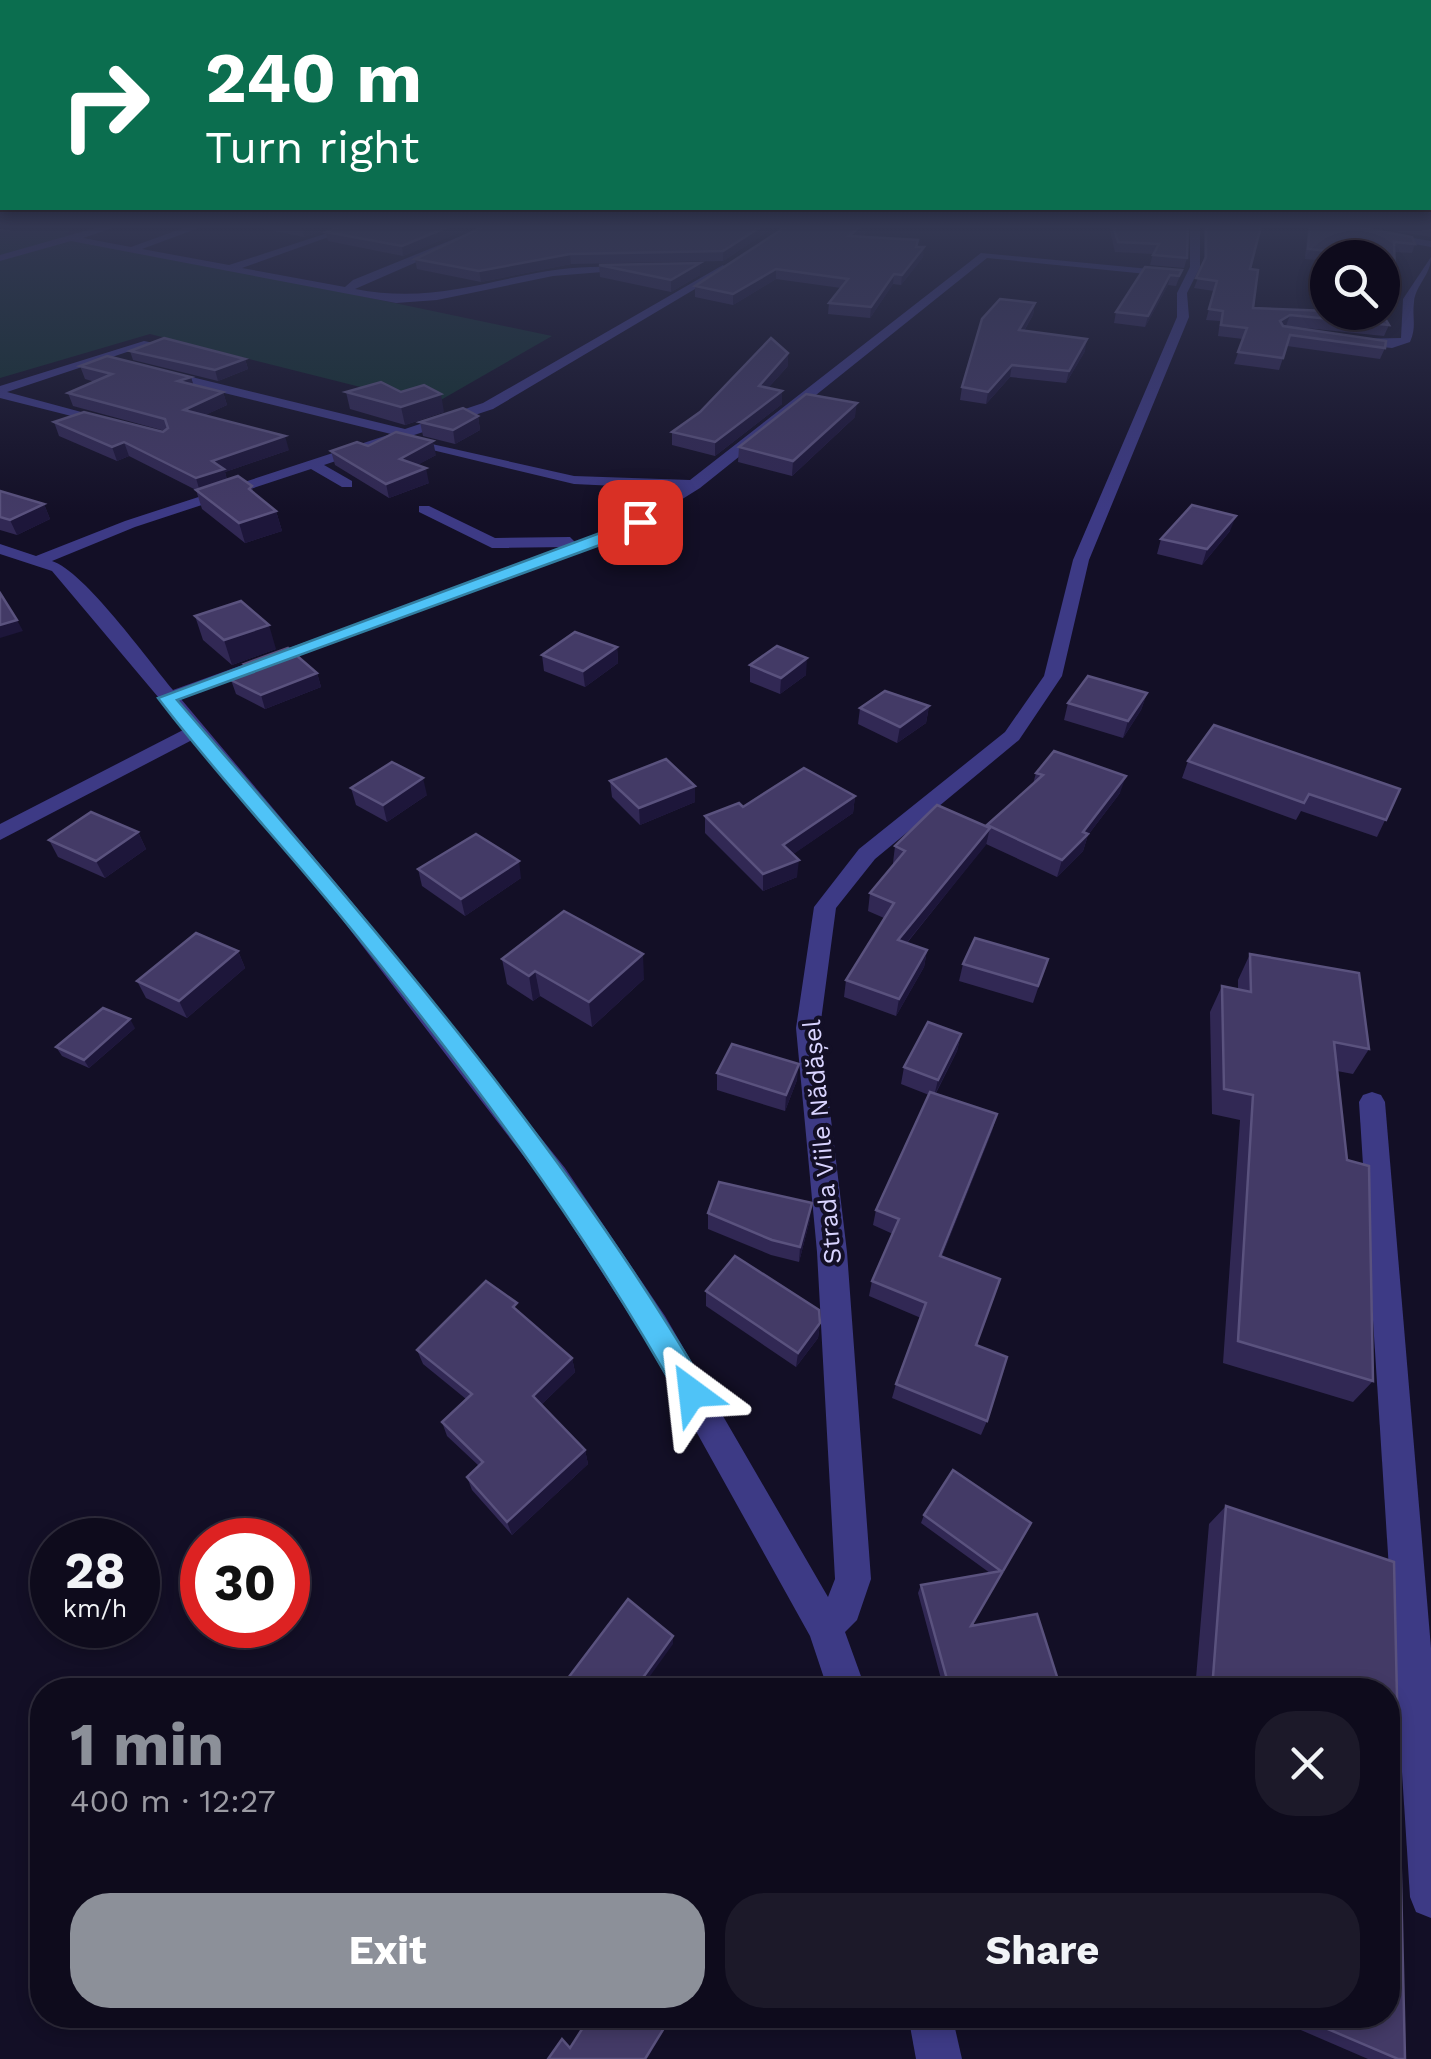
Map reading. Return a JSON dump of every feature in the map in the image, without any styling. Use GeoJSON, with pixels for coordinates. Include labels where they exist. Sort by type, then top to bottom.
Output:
{"type":"FeatureCollection","features":[{"type":"Feature","properties":{"kind":"street"},"geometry":{"type":"LineString","coordinates":[[37,561],[130,524],[511,396],[634,322]]}},
{"type":"Feature","properties":{"kind":"street"},"geometry":{"type":"LineString","coordinates":[[167,698],[640,522],[695,485],[900,322]]}},
{"type":"Feature","properties":{"kind":"street","name":"Strada Viile Nădășel"},"geometry":{"type":"LineString","coordinates":[[825,1627],[844,1607],[853,1579],[832,1252],[808,1028],[825,907],[867,854],[1012,736],[1053,676],[1081,560],[1181,322]]}},
{"type":"Feature","properties":{"kind":"street"},"geometry":{"type":"LineString","coordinates":[[1342,340],[1380,345],[1406,340],[1410,322]]}},
{"type":"Feature","properties":{"kind":"street"},"geometry":{"type":"LineString","coordinates":[[0,392],[148,342]]}},
{"type":"Feature","properties":{"kind":"street"},"geometry":{"type":"LineString","coordinates":[[115,362],[134,367]]}},
{"type":"Feature","properties":{"kind":"street"},"geometry":{"type":"LineString","coordinates":[[153,371],[574,480],[695,485]]}},
{"type":"Feature","properties":{"kind":"street"},"geometry":{"type":"LineString","coordinates":[[0,392],[128,429]]}},
{"type":"Feature","properties":{"kind":"street"},"geometry":{"type":"LineString","coordinates":[[313,464],[347,484]]}},
{"type":"Feature","properties":{"kind":"street"},"geometry":{"type":"LineString","coordinates":[[424,509],[492,543],[586,545]]}},
{"type":"Feature","properties":{"kind":"street"},"geometry":{"type":"LineString","coordinates":[[0,549],[58,568],[78,587],[194,732],[349,912],[555,1176],[654,1326],[825,1627],[843,1678]]}},
{"type":"Feature","properties":{"kind":"street"},"geometry":{"type":"LineString","coordinates":[[0,834],[194,732]]}},
{"type":"Feature","properties":{"kind":"street"},"geometry":{"type":"LineString","coordinates":[[1372,1102],[1431,1898]]}},
{"type":"Feature","properties":{"kind":"street"},"geometry":{"type":"LineString","coordinates":[[933,2028],[939,2059]]}},
{"type":"Feature","properties":{"kind":"green space"},"geometry":{"type":"Polygon","coordinates":[[[0,322],[486,322],[552,336],[432,405],[150,334],[0,378],[0,322]]]}},
{"type":"Feature","properties":{"kind":"building"},"geometry":{"type":"Polygon","coordinates":[[[981,322],[1024,322],[1019,330],[1087,339],[1069,371],[1012,365],[988,392],[962,387],[981,322]]]}},
{"type":"Feature","properties":{"kind":"building"},"geometry":{"type":"Polygon","coordinates":[[[1221,322],[1281,322],[1283,326],[1386,341],[1385,348],[1290,335],[1283,358],[1238,352],[1247,328],[1221,322]]]}},
{"type":"Feature","properties":{"kind":"building"},"geometry":{"type":"Polygon","coordinates":[[[164,338],[245,359],[215,370],[130,351],[164,338]]]}},
{"type":"Feature","properties":{"kind":"building"},"geometry":{"type":"Polygon","coordinates":[[[771,338],[788,353],[759,386],[782,391],[715,442],[672,432],[700,412],[771,338]]]}},
{"type":"Feature","properties":{"kind":"building"},"geometry":{"type":"Polygon","coordinates":[[[107,356],[191,377],[178,381],[223,392],[184,410],[285,436],[212,461],[224,469],[196,478],[124,442],[112,447],[54,422],[84,412],[163,432],[168,428],[165,419],[68,393],[112,374],[80,366],[107,356]]]}},
{"type":"Feature","properties":{"kind":"building"},"geometry":{"type":"Polygon","coordinates":[[[381,382],[401,392],[424,385],[441,394],[401,407],[346,392],[381,382]]]}},
{"type":"Feature","properties":{"kind":"building"},"geometry":{"type":"Polygon","coordinates":[[[806,394],[857,403],[793,461],[739,447],[806,394]]]}},
{"type":"Feature","properties":{"kind":"building"},"geometry":{"type":"Polygon","coordinates":[[[463,408],[478,416],[453,430],[420,422],[463,408]]]}},
{"type":"Feature","properties":{"kind":"building"},"geometry":{"type":"Polygon","coordinates":[[[396,432],[433,441],[400,459],[426,468],[386,484],[331,451],[357,442],[368,446],[396,432]]]}},
{"type":"Feature","properties":{"kind":"building"},"geometry":{"type":"Polygon","coordinates":[[[238,476],[276,511],[239,523],[196,490],[238,476]]]}},
{"type":"Feature","properties":{"kind":"building"},"geometry":{"type":"Polygon","coordinates":[[[0,491],[44,504],[10,520],[0,517],[0,491]]]}},
{"type":"Feature","properties":{"kind":"building"},"geometry":{"type":"Polygon","coordinates":[[[1192,505],[1236,516],[1207,549],[1161,539],[1192,505]]]}},
{"type":"Feature","properties":{"kind":"building"},"geometry":{"type":"Polygon","coordinates":[[[0,593],[17,620],[0,625],[0,593]]]}},
{"type":"Feature","properties":{"kind":"building"},"geometry":{"type":"Polygon","coordinates":[[[241,601],[269,625],[224,640],[195,616],[241,601]]]}},
{"type":"Feature","properties":{"kind":"building"},"geometry":{"type":"Polygon","coordinates":[[[575,632],[617,647],[583,671],[542,655],[575,632]]]}},
{"type":"Feature","properties":{"kind":"building"},"geometry":{"type":"Polygon","coordinates":[[[777,646],[807,658],[781,678],[750,665],[777,646]]]}},
{"type":"Feature","properties":{"kind":"building"},"geometry":{"type":"Polygon","coordinates":[[[288,648],[317,673],[261,695],[231,680],[251,669],[244,664],[288,648]]]}},
{"type":"Feature","properties":{"kind":"building"},"geometry":{"type":"Polygon","coordinates":[[[1088,676],[1147,693],[1128,721],[1068,703],[1088,676]]]}},
{"type":"Feature","properties":{"kind":"building"},"geometry":{"type":"Polygon","coordinates":[[[885,691],[929,706],[900,727],[860,708],[885,691]]]}},
{"type":"Feature","properties":{"kind":"building"},"geometry":{"type":"Polygon","coordinates":[[[1214,725],[1400,789],[1386,820],[1309,794],[1304,803],[1188,761],[1214,725]]]}},
{"type":"Feature","properties":{"kind":"building"},"geometry":{"type":"Polygon","coordinates":[[[1054,751],[1126,776],[1083,832],[1088,834],[1062,860],[987,825],[1043,775],[1036,773],[1054,751]]]}},
{"type":"Feature","properties":{"kind":"building"},"geometry":{"type":"Polygon","coordinates":[[[666,759],[695,786],[639,808],[610,781],[666,759]]]}},
{"type":"Feature","properties":{"kind":"building"},"geometry":{"type":"Polygon","coordinates":[[[392,762],[423,778],[383,805],[351,788],[392,762]]]}},
{"type":"Feature","properties":{"kind":"building"},"geometry":{"type":"Polygon","coordinates":[[[804,768],[855,796],[783,845],[799,860],[763,874],[705,816],[739,803],[743,807],[804,768]]]}},
{"type":"Feature","properties":{"kind":"building"},"geometry":{"type":"Polygon","coordinates":[[[937,805],[990,828],[898,940],[927,950],[899,999],[846,980],[894,903],[870,893],[905,851],[895,846],[937,805]]]}},
{"type":"Feature","properties":{"kind":"building"},"geometry":{"type":"Polygon","coordinates":[[[91,812],[138,832],[96,861],[49,840],[91,812]]]}},
{"type":"Feature","properties":{"kind":"building"},"geometry":{"type":"Polygon","coordinates":[[[476,834],[519,861],[461,899],[418,869],[476,834]]]}},
{"type":"Feature","properties":{"kind":"building"},"geometry":{"type":"Polygon","coordinates":[[[564,911],[643,954],[589,1002],[535,971],[529,976],[502,959],[564,911]]]}},
{"type":"Feature","properties":{"kind":"building"},"geometry":{"type":"Polygon","coordinates":[[[196,933],[238,951],[179,1001],[137,981],[196,933]]]}},
{"type":"Feature","properties":{"kind":"building"},"geometry":{"type":"Polygon","coordinates":[[[975,938],[1048,959],[1038,986],[963,964],[975,938]]]}},
{"type":"Feature","properties":{"kind":"building"},"geometry":{"type":"Polygon","coordinates":[[[1250,954],[1359,973],[1369,1049],[1334,1042],[1347,1160],[1369,1166],[1373,1381],[1238,1341],[1253,1095],[1224,1089],[1222,986],[1251,992],[1250,954]]]}},
{"type":"Feature","properties":{"kind":"building"},"geometry":{"type":"Polygon","coordinates":[[[103,1008],[130,1019],[84,1060],[56,1047],[103,1008]]]}},
{"type":"Feature","properties":{"kind":"building"},"geometry":{"type":"Polygon","coordinates":[[[928,1022],[961,1034],[938,1080],[904,1067],[928,1022]]]}},
{"type":"Feature","properties":{"kind":"building"},"geometry":{"type":"Polygon","coordinates":[[[732,1044],[799,1064],[786,1095],[717,1073],[732,1044]]]}},
{"type":"Feature","properties":{"kind":"building"},"geometry":{"type":"Polygon","coordinates":[[[930,1092],[997,1114],[940,1256],[1000,1279],[976,1345],[1007,1357],[987,1421],[896,1384],[926,1303],[872,1281],[899,1219],[876,1210],[930,1092]]]}},
{"type":"Feature","properties":{"kind":"building"},"geometry":{"type":"Polygon","coordinates":[[[719,1182],[812,1203],[800,1247],[772,1240],[708,1213],[719,1182]]]}},
{"type":"Feature","properties":{"kind":"building"},"geometry":{"type":"Polygon","coordinates":[[[735,1256],[819,1310],[820,1323],[798,1353],[706,1291],[735,1256]]]}},
{"type":"Feature","properties":{"kind":"building"},"geometry":{"type":"Polygon","coordinates":[[[486,1281],[517,1303],[513,1307],[572,1358],[533,1396],[585,1450],[507,1522],[467,1477],[483,1462],[442,1422],[472,1394],[417,1350],[486,1281]]]}},
{"type":"Feature","properties":{"kind":"building"},"geometry":{"type":"Polygon","coordinates":[[[953,1470],[1031,1523],[971,1626],[1037,1614],[1057,1678],[947,1678],[921,1585],[1001,1571],[924,1515],[953,1470]]]}},
{"type":"Feature","properties":{"kind":"building"},"geometry":{"type":"Polygon","coordinates":[[[1226,1506],[1394,1562],[1397,1678],[1213,1678],[1226,1506]]]}},
{"type":"Feature","properties":{"kind":"building"},"geometry":{"type":"Polygon","coordinates":[[[628,1599],[673,1636],[643,1678],[568,1678],[628,1599]]]}},
{"type":"Feature","properties":{"kind":"building"},"geometry":{"type":"Polygon","coordinates":[[[1400,1833],[1405,2059],[1325,2028],[1400,2028],[1400,1833]]]}},
{"type":"Feature","properties":{"kind":"building"},"geometry":{"type":"Polygon","coordinates":[[[583,2028],[664,2028],[645,2059],[548,2059],[562,2039],[570,2048],[583,2028]]]}},
{"type":"Feature","properties":{"kind":"route"},"geometry":{"type":"LineString","coordinates":[[640,522],[614,535],[167,698],[349,912],[555,1176],[654,1326],[692,1393]]}}]}
